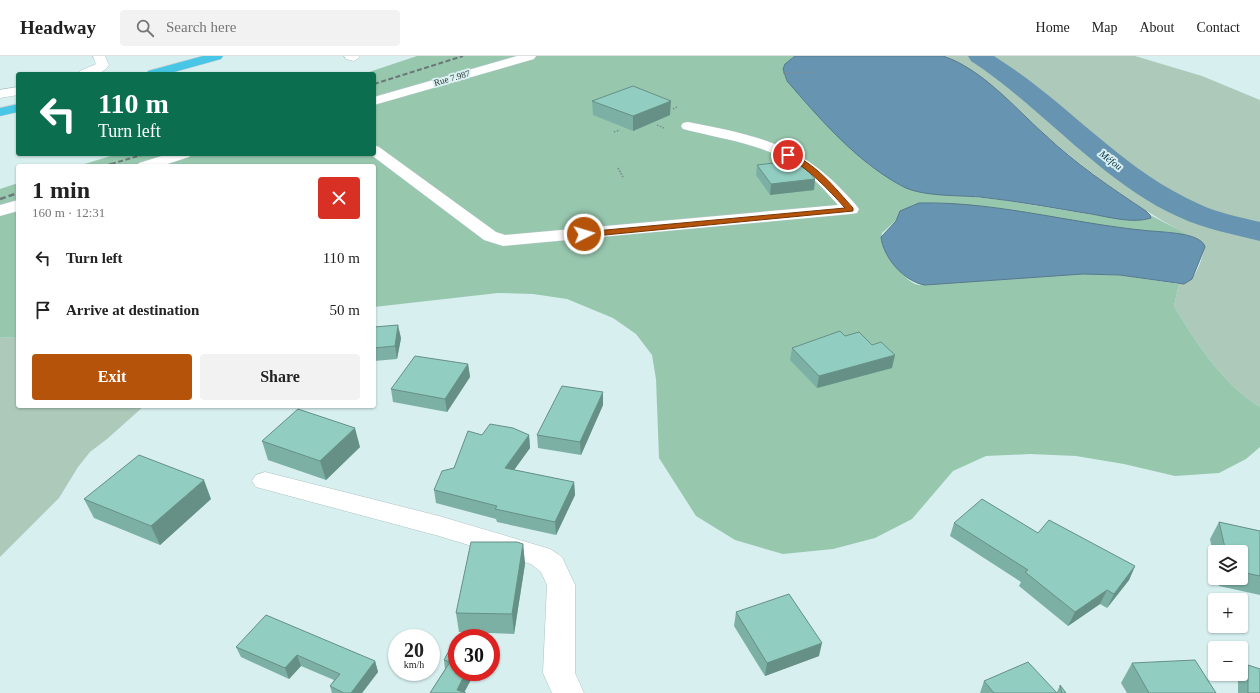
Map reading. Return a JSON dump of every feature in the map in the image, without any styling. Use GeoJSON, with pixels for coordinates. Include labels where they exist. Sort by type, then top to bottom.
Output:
{"type":"FeatureCollection","features":[{"type":"Feature","properties":{"kind":"highway"},"geometry":{"type":"LineString","coordinates":[[160,72],[217,56]]}},
{"type":"Feature","properties":{"kind":"highway"},"geometry":{"type":"LineString","coordinates":[[0,112],[16,108]]}},
{"type":"Feature","properties":{"kind":"street"},"geometry":{"type":"LineString","coordinates":[[91,72],[99,69],[103,65],[99,56]]}},
{"type":"Feature","properties":{"kind":"street","name":"Rue 7.987"},"geometry":{"type":"LineString","coordinates":[[376,100],[530,56]]}},
{"type":"Feature","properties":{"kind":"street"},"geometry":{"type":"LineString","coordinates":[[0,94],[16,91]]}},
{"type":"Feature","properties":{"kind":"street"},"geometry":{"type":"LineString","coordinates":[[376,151],[490,236],[503,241],[851,209],[805,164],[767,144],[688,126]]}},
{"type":"Feature","properties":{"kind":"street"},"geometry":{"type":"LineString","coordinates":[[152,164],[178,156]]}},
{"type":"Feature","properties":{"kind":"street"},"geometry":{"type":"LineString","coordinates":[[0,211],[16,206]]}},
{"type":"Feature","properties":{"kind":"street"},"geometry":{"type":"LineString","coordinates":[[266,481],[439,526],[540,556],[552,565],[561,585],[559,673],[568,693]]}},
{"type":"Feature","properties":{"kind":"path"},"geometry":{"type":"LineString","coordinates":[[784,73],[819,72]]}},
{"type":"Feature","properties":{"kind":"path"},"geometry":{"type":"LineString","coordinates":[[657,125],[664,128]]}},
{"type":"Feature","properties":{"kind":"path"},"geometry":{"type":"LineString","coordinates":[[614,132],[620,130]]}},
{"type":"Feature","properties":{"kind":"path"},"geometry":{"type":"LineString","coordinates":[[618,168],[623,177]]}},
{"type":"Feature","properties":{"kind":"green space"},"geometry":{"type":"Polygon","coordinates":[[[417,56],[795,56],[785,64],[783,69],[787,81],[869,165],[901,186],[927,192],[1003,200],[1113,218],[1145,220],[1151,217],[1150,215],[1191,236],[1175,233],[1135,230],[938,203],[913,205],[882,233],[881,239],[883,246],[892,262],[904,276],[917,285],[1083,274],[1120,275],[1179,284],[1174,306],[1201,348],[1222,375],[1246,397],[1260,407],[1260,447],[1246,459],[1219,473],[1175,476],[1124,464],[1076,456],[1030,454],[986,456],[953,471],[912,519],[875,538],[833,549],[783,554],[735,540],[696,516],[659,458],[656,379],[652,355],[636,334],[613,318],[567,299],[533,294],[498,293],[376,307],[376,164],[84,164],[110,156],[376,156],[376,72],[369,72],[417,56]]]}},
{"type":"Feature","properties":{"kind":"green space"},"geometry":{"type":"Polygon","coordinates":[[[943,56],[1135,56],[1202,76],[1260,100],[1260,407],[1246,397],[1222,375],[1201,348],[1174,306],[1179,284],[1190,280],[1197,270],[1205,247],[1202,242],[1160,219],[1121,194],[1046,136],[998,91],[972,71],[943,56]]]}},
{"type":"Feature","properties":{"kind":"green space"},"geometry":{"type":"Polygon","coordinates":[[[16,184],[16,338],[0,337],[0,189],[16,184]]]}},
{"type":"Feature","properties":{"kind":"green space"},"geometry":{"type":"Polygon","coordinates":[[[0,337],[16,338],[16,408],[142,408],[90,452],[78,467],[59,498],[0,557],[0,337]]]}},
{"type":"Feature","properties":{"kind":"water"},"geometry":{"type":"Polygon","coordinates":[[[795,56],[943,56],[957,62],[984,79],[1068,155],[1146,211],[1151,218],[1144,220],[1129,220],[1008,200],[928,194],[908,189],[868,164],[853,151],[825,124],[787,81],[783,69],[785,64],[795,56]]]}},
{"type":"Feature","properties":{"kind":"water"},"geometry":{"type":"Polygon","coordinates":[[[919,203],[950,203],[980,206],[1103,225],[1169,232],[1194,237],[1203,243],[1205,247],[1192,279],[1184,284],[1120,275],[1083,274],[925,285],[917,283],[902,274],[886,253],[881,237],[896,221],[900,211],[919,203]]]}},
{"type":"Feature","properties":{"kind":"building"},"geometry":{"type":"Polygon","coordinates":[[[633,86],[671,101],[633,116],[592,101],[633,86]]]}},
{"type":"Feature","properties":{"kind":"building"},"geometry":{"type":"Polygon","coordinates":[[[799,160],[815,179],[771,184],[757,165],[799,160]]]}},
{"type":"Feature","properties":{"kind":"building"},"geometry":{"type":"Polygon","coordinates":[[[398,325],[395,346],[376,348],[376,327],[398,325]]]}},
{"type":"Feature","properties":{"kind":"building"},"geometry":{"type":"Polygon","coordinates":[[[840,331],[845,336],[859,332],[872,345],[881,342],[895,355],[819,376],[792,348],[840,331]]]}},
{"type":"Feature","properties":{"kind":"building"},"geometry":{"type":"Polygon","coordinates":[[[415,356],[468,364],[445,399],[391,389],[415,356]]]}},
{"type":"Feature","properties":{"kind":"building"},"geometry":{"type":"Polygon","coordinates":[[[562,386],[603,392],[580,442],[537,435],[562,386]]]}},
{"type":"Feature","properties":{"kind":"building"},"geometry":{"type":"Polygon","coordinates":[[[298,409],[355,428],[320,461],[262,441],[298,409]]]}},
{"type":"Feature","properties":{"kind":"building"},"geometry":{"type":"Polygon","coordinates":[[[490,424],[513,428],[529,435],[505,468],[574,482],[555,522],[495,509],[497,506],[434,490],[442,471],[454,468],[468,431],[482,435],[490,424]]]}},
{"type":"Feature","properties":{"kind":"building"},"geometry":{"type":"Polygon","coordinates":[[[139,455],[204,480],[151,526],[84,499],[139,455]]]}},
{"type":"Feature","properties":{"kind":"building"},"geometry":{"type":"Polygon","coordinates":[[[982,499],[1038,533],[1049,520],[1135,566],[1114,594],[1107,590],[1075,612],[1025,572],[1028,570],[954,523],[982,499]]]}},
{"type":"Feature","properties":{"kind":"building"},"geometry":{"type":"Polygon","coordinates":[[[1219,522],[1260,531],[1260,576],[1248,573],[1248,545],[1224,545],[1219,522]]]}},
{"type":"Feature","properties":{"kind":"building"},"geometry":{"type":"Polygon","coordinates":[[[471,542],[517,542],[523,544],[512,614],[456,613],[471,542]]]}},
{"type":"Feature","properties":{"kind":"building"},"geometry":{"type":"Polygon","coordinates":[[[789,594],[822,643],[767,663],[736,612],[789,594]]]}},
{"type":"Feature","properties":{"kind":"building"},"geometry":{"type":"Polygon","coordinates":[[[266,615],[375,661],[351,693],[344,693],[330,686],[340,674],[297,655],[285,668],[236,647],[266,615]]]}},
{"type":"Feature","properties":{"kind":"building"},"geometry":{"type":"Polygon","coordinates":[[[448,652],[448,661],[444,660],[448,652]]]}},
{"type":"Feature","properties":{"kind":"building"},"geometry":{"type":"Polygon","coordinates":[[[1195,660],[1216,693],[1149,693],[1132,663],[1195,660]]]}},
{"type":"Feature","properties":{"kind":"building"},"geometry":{"type":"Polygon","coordinates":[[[1028,662],[1057,693],[994,693],[984,681],[1028,662]]]}},
{"type":"Feature","properties":{"kind":"building"},"geometry":{"type":"Polygon","coordinates":[[[448,665],[448,681],[462,681],[457,690],[466,693],[430,693],[438,681],[440,681],[440,678],[448,665]]]}},
{"type":"Feature","properties":{"kind":"building"},"geometry":{"type":"Polygon","coordinates":[[[1248,665],[1260,669],[1260,693],[1248,693],[1248,665]]]}},
{"type":"Feature","properties":{"kind":"building"},"geometry":{"type":"Polygon","coordinates":[[[1060,685],[1066,693],[1062,693],[1060,685]]]}},
{"type":"Feature","properties":{"kind":"waterway","name":"Méfou"},"geometry":{"type":"LineString","coordinates":[[979,56],[1010,77],[1114,163],[1157,193],[1198,215],[1260,232]]}},
{"type":"Feature","properties":{"kind":"railway"},"geometry":{"type":"LineString","coordinates":[[376,83],[463,56]]}},
{"type":"Feature","properties":{"kind":"railway"},"geometry":{"type":"LineString","coordinates":[[113,164],[138,156]]}},
{"type":"Feature","properties":{"kind":"railway"},"geometry":{"type":"LineString","coordinates":[[0,199],[16,194]]}},
{"type":"Feature","properties":{"kind":"route"},"geometry":{"type":"LineString","coordinates":[[584,234],[851,209],[805,164],[788,155]]}}]}
